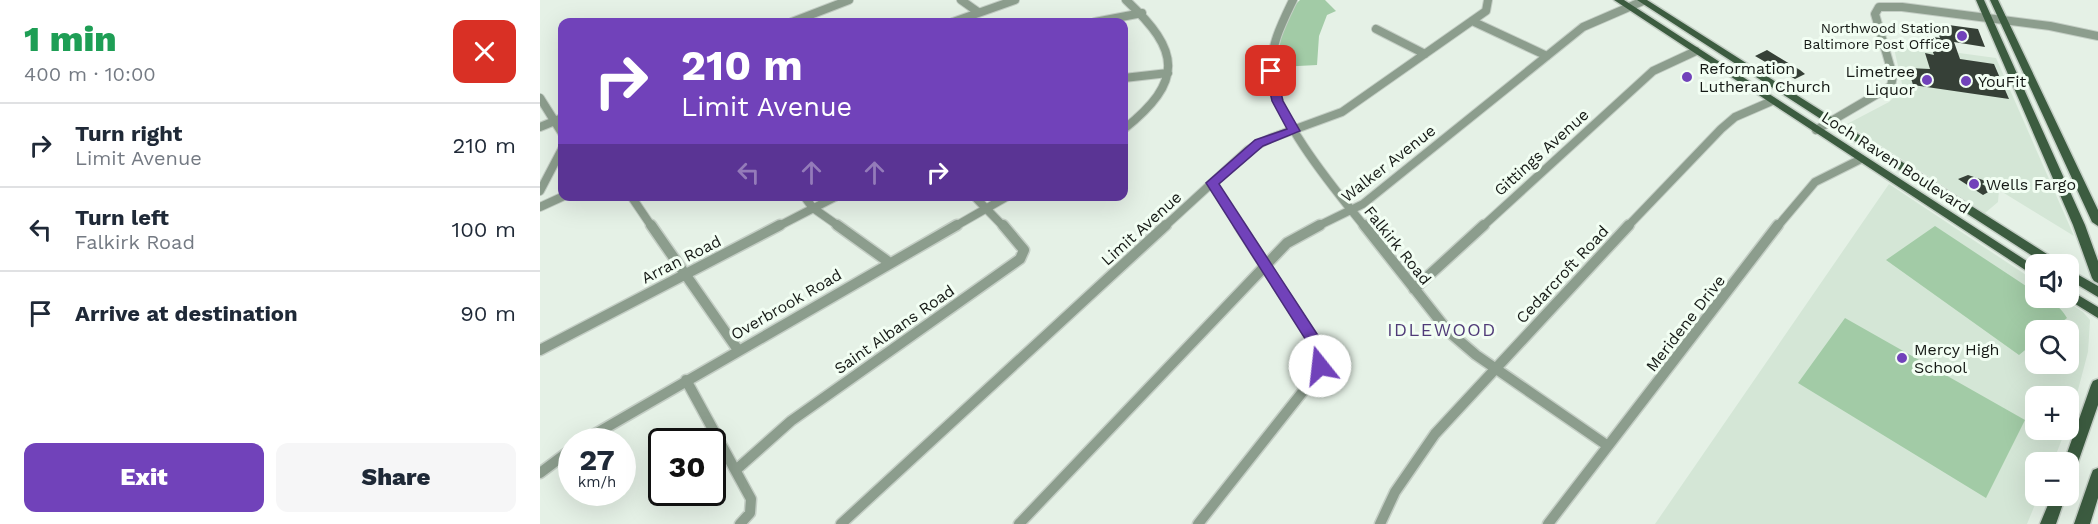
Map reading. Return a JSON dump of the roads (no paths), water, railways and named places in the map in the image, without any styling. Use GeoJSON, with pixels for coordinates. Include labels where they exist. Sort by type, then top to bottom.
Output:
{"type":"FeatureCollection","features":[{"type":"Feature","properties":{"kind":"main road","name":"Loch Raven Boulevard"},"geometry":{"type":"LineString","coordinates":[[1618,0],[2025,266]]}},
{"type":"Feature","properties":{"kind":"main road"},"geometry":{"type":"LineString","coordinates":[[1980,0],[2079,225],[2098,278]]}},
{"type":"Feature","properties":{"kind":"main road"},"geometry":{"type":"LineString","coordinates":[[1994,0],[2098,222]]}},
{"type":"Feature","properties":{"kind":"main road","name":"Loch Raven Boulevard"},"geometry":{"type":"LineString","coordinates":[[1642,1],[2038,254]]}},
{"type":"Feature","properties":{"kind":"main road"},"geometry":{"type":"LineString","coordinates":[[2079,280],[2098,292]]}},
{"type":"Feature","properties":{"kind":"main road"},"geometry":{"type":"LineString","coordinates":[[2079,301],[2098,313]]}},
{"type":"Feature","properties":{"kind":"main road"},"geometry":{"type":"LineString","coordinates":[[2075,452],[2098,385]]}},
{"type":"Feature","properties":{"kind":"main road"},"geometry":{"type":"LineString","coordinates":[[2082,524],[2098,476]]}},
{"type":"Feature","properties":{"kind":"main road"},"geometry":{"type":"LineString","coordinates":[[2048,524],[2055,506]]}},
{"type":"Feature","properties":{"kind":"street"},"geometry":{"type":"LineString","coordinates":[[803,18],[849,0]]}},
{"type":"Feature","properties":{"kind":"street"},"geometry":{"type":"LineString","coordinates":[[961,0],[978,12]]}},
{"type":"Feature","properties":{"kind":"street"},"geometry":{"type":"LineString","coordinates":[[963,18],[1015,0]]}},
{"type":"Feature","properties":{"kind":"street"},"geometry":{"type":"LineString","coordinates":[[1126,0],[1142,13],[1163,38],[1168,56],[1168,73],[1156,98],[1128,125]]}},
{"type":"Feature","properties":{"kind":"street","name":"Falkirk Road"},"geometry":{"type":"LineString","coordinates":[[1293,0],[1274,41],[1271,71],[1278,101],[1294,131],[1352,211],[1448,331],[1495,368],[1608,446]]}},
{"type":"Feature","properties":{"kind":"street","name":"Limit Avenue"},"geometry":{"type":"LineString","coordinates":[[841,524],[1212,183],[1259,143],[1322,122],[1342,112],[1486,11],[1488,0]]}},
{"type":"Feature","properties":{"kind":"street","name":"Walker Avenue"},"geometry":{"type":"LineString","coordinates":[[1019,524],[1266,263],[1300,234],[1352,211],[1587,24],[1642,1]]}},
{"type":"Feature","properties":{"kind":"street"},"geometry":{"type":"LineString","coordinates":[[1816,130],[1871,100],[1891,86],[1893,76],[1875,14],[1879,7],[1902,7],[1988,18],[2098,36]]}},
{"type":"Feature","properties":{"kind":"street"},"geometry":{"type":"LineString","coordinates":[[1116,18],[1142,13]]}},
{"type":"Feature","properties":{"kind":"street"},"geometry":{"type":"LineString","coordinates":[[1472,21],[1547,56]]}},
{"type":"Feature","properties":{"kind":"street"},"geometry":{"type":"LineString","coordinates":[[1376,29],[1425,54]]}},
{"type":"Feature","properties":{"kind":"street","name":"Gittings Avenue"},"geometry":{"type":"LineString","coordinates":[[1414,289],[1653,71],[1696,51]]}},
{"type":"Feature","properties":{"kind":"street"},"geometry":{"type":"LineString","coordinates":[[1128,78],[1168,73]]}},
{"type":"Feature","properties":{"kind":"street"},"geometry":{"type":"LineString","coordinates":[[540,98],[558,118]]}},
{"type":"Feature","properties":{"kind":"street","name":"Cedarcroft Road"},"geometry":{"type":"LineString","coordinates":[[1380,524],[1397,488],[1417,457],[1495,368],[1721,129],[1736,117],[1772,100]]}},
{"type":"Feature","properties":{"kind":"street"},"geometry":{"type":"LineString","coordinates":[[540,127],[558,119]]}},
{"type":"Feature","properties":{"kind":"street"},"geometry":{"type":"LineString","coordinates":[[540,191],[558,157]]}},
{"type":"Feature","properties":{"kind":"street","name":"Meridene Drive"},"geometry":{"type":"LineString","coordinates":[[1548,524],[1805,191],[1821,178],[1861,159]]}},
{"type":"Feature","properties":{"kind":"street"},"geometry":{"type":"LineString","coordinates":[[1198,524],[1316,374],[1322,359],[1316,344],[1266,263],[1212,183]]}},
{"type":"Feature","properties":{"kind":"street"},"geometry":{"type":"LineString","coordinates":[[540,207],[558,199]]}},
{"type":"Feature","properties":{"kind":"street"},"geometry":{"type":"LineString","coordinates":[[634,201],[683,275],[738,350]]}},
{"type":"Feature","properties":{"kind":"street"},"geometry":{"type":"LineString","coordinates":[[808,201],[813,208],[890,263]]}},
{"type":"Feature","properties":{"kind":"street","name":"Arran Road"},"geometry":{"type":"LineString","coordinates":[[540,350],[827,201]]}},
{"type":"Feature","properties":{"kind":"street"},"geometry":{"type":"LineString","coordinates":[[979,201],[986,209]]}},
{"type":"Feature","properties":{"kind":"street","name":"Overbrook Road"},"geometry":{"type":"LineString","coordinates":[[604,428],[1000,201]]}},
{"type":"Feature","properties":{"kind":"street","name":"Saint Albans Road"},"geometry":{"type":"LineString","coordinates":[[737,469],[790,421],[1020,259],[1023,247],[986,209]]}},
{"type":"Feature","properties":{"kind":"street"},"geometry":{"type":"LineString","coordinates":[[686,380],[737,469],[752,502],[750,513],[740,524]]}},
{"type":"Feature","properties":{"kind":"street"},"geometry":{"type":"LineString","coordinates":[[540,473],[558,460]]}},
{"type":"Feature","properties":{"kind":"place","name":"Northwood Station Baltimore Post Office"},"geometry":{"type":"Point","coordinates":[1962,36]}},
{"type":"Feature","properties":{"kind":"place","name":"Reformation Lutheran Church"},"geometry":{"type":"Point","coordinates":[1687,77]}},
{"type":"Feature","properties":{"kind":"place","name":"Limetree Liquor"},"geometry":{"type":"Point","coordinates":[1927,80]}},
{"type":"Feature","properties":{"kind":"place","name":"YouFit"},"geometry":{"type":"Point","coordinates":[1966,81]}},
{"type":"Feature","properties":{"kind":"place","name":"Wells Fargo"},"geometry":{"type":"Point","coordinates":[1974,184]}},
{"type":"Feature","properties":{"kind":"place","name":"Mercy High School"},"geometry":{"type":"Point","coordinates":[1902,358]}},
{"type":"Feature","properties":{"kind":"district","name":"IDLEWOOD"},"geometry":{"type":"Point","coordinates":[1442,330]}}]}
